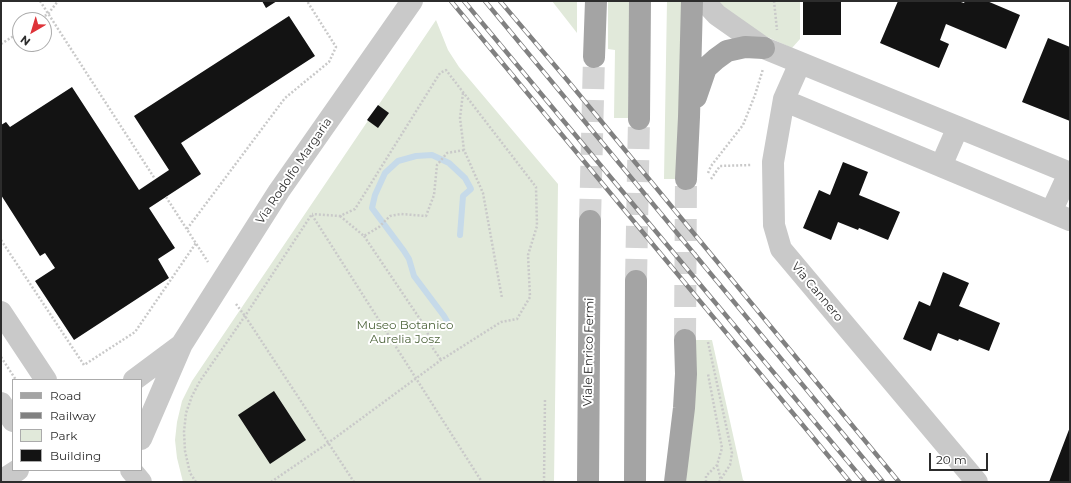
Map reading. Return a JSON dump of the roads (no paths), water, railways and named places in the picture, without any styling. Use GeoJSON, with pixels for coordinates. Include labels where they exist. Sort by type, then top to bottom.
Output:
{"type":"FeatureCollection","features":[{"type":"Feature","properties":{"kind":"main road"},"geometry":{"type":"LineString","coordinates":[[586,1],[586,14],[595,48],[596,1]]}},
{"type":"Feature","properties":{"kind":"main road"},"geometry":{"type":"LineString","coordinates":[[639,119],[640,1]]}},
{"type":"Feature","properties":{"kind":"main road"},"geometry":{"type":"LineString","coordinates":[[692,1],[689,117],[696,179]]}},
{"type":"Feature","properties":{"kind":"main road"},"geometry":{"type":"LineString","coordinates":[[689,117],[699,84],[706,68],[716,59],[727,51],[745,47],[768,49]]}},
{"type":"Feature","properties":{"kind":"main road","name":"Viale Enrico Fermi"},"geometry":{"type":"LineString","coordinates":[[588,482],[590,221]]}},
{"type":"Feature","properties":{"kind":"main road"},"geometry":{"type":"LineString","coordinates":[[635,482],[636,281]]}},
{"type":"Feature","properties":{"kind":"main road"},"geometry":{"type":"LineString","coordinates":[[675,482],[684,408],[686,374],[685,340]]}},
{"type":"Feature","properties":{"kind":"street","name":"Via Rodolfo Margaria"},"geometry":{"type":"LineString","coordinates":[[143,426],[182,344],[280,190],[412,1]]}},
{"type":"Feature","properties":{"kind":"street"},"geometry":{"type":"LineString","coordinates":[[704,1],[717,15],[768,49],[1070,173],[1061,216],[795,105]]}},
{"type":"Feature","properties":{"kind":"street","name":"Via Cannero"},"geometry":{"type":"LineString","coordinates":[[800,63],[784,99],[773,162],[774,225],[781,249],[977,482]]}},
{"type":"Feature","properties":{"kind":"street"},"geometry":{"type":"LineString","coordinates":[[941,166],[958,127]]}},
{"type":"Feature","properties":{"kind":"street"},"geometry":{"type":"LineString","coordinates":[[1,312],[45,379]]}},
{"type":"Feature","properties":{"kind":"street","name":"Via Rodolfo Margaria"},"geometry":{"type":"LineString","coordinates":[[135,379],[182,344]]}},
{"type":"Feature","properties":{"kind":"street"},"geometry":{"type":"LineString","coordinates":[[1,403],[12,420]]}},
{"type":"Feature","properties":{"kind":"street"},"geometry":{"type":"LineString","coordinates":[[1,481],[16,471]]}},
{"type":"Feature","properties":{"kind":"street"},"geometry":{"type":"LineString","coordinates":[[132,471],[141,482]]}},
{"type":"Feature","properties":{"kind":"waterway"},"geometry":{"type":"LineString","coordinates":[[451,328],[444,316],[414,276],[409,259],[404,251],[372,208],[375,195],[385,173],[398,161],[416,156],[432,155],[449,163],[465,178],[471,189],[463,196],[460,235]]}},
{"type":"Feature","properties":{"kind":"tunnel"},"geometry":{"type":"LineString","coordinates":[[590,221],[594,57]]}},
{"type":"Feature","properties":{"kind":"tunnel"},"geometry":{"type":"LineString","coordinates":[[636,281],[639,119]]}},
{"type":"Feature","properties":{"kind":"tunnel"},"geometry":{"type":"LineString","coordinates":[[685,340],[686,179]]}},
{"type":"Feature","properties":{"kind":"railway"},"geometry":{"type":"LineString","coordinates":[[451,1],[850,482]]}},
{"type":"Feature","properties":{"kind":"railway"},"geometry":{"type":"LineString","coordinates":[[464,1],[865,482]]}},
{"type":"Feature","properties":{"kind":"railway"},"geometry":{"type":"LineString","coordinates":[[485,1],[883,482]]}},
{"type":"Feature","properties":{"kind":"railway"},"geometry":{"type":"LineString","coordinates":[[500,1],[568,81],[899,482]]}},
{"type":"Feature","properties":{"kind":"park label","name":"Museo Botanico Aurelia Josz"},"geometry":{"type":"Point","coordinates":[405,332]}}]}
